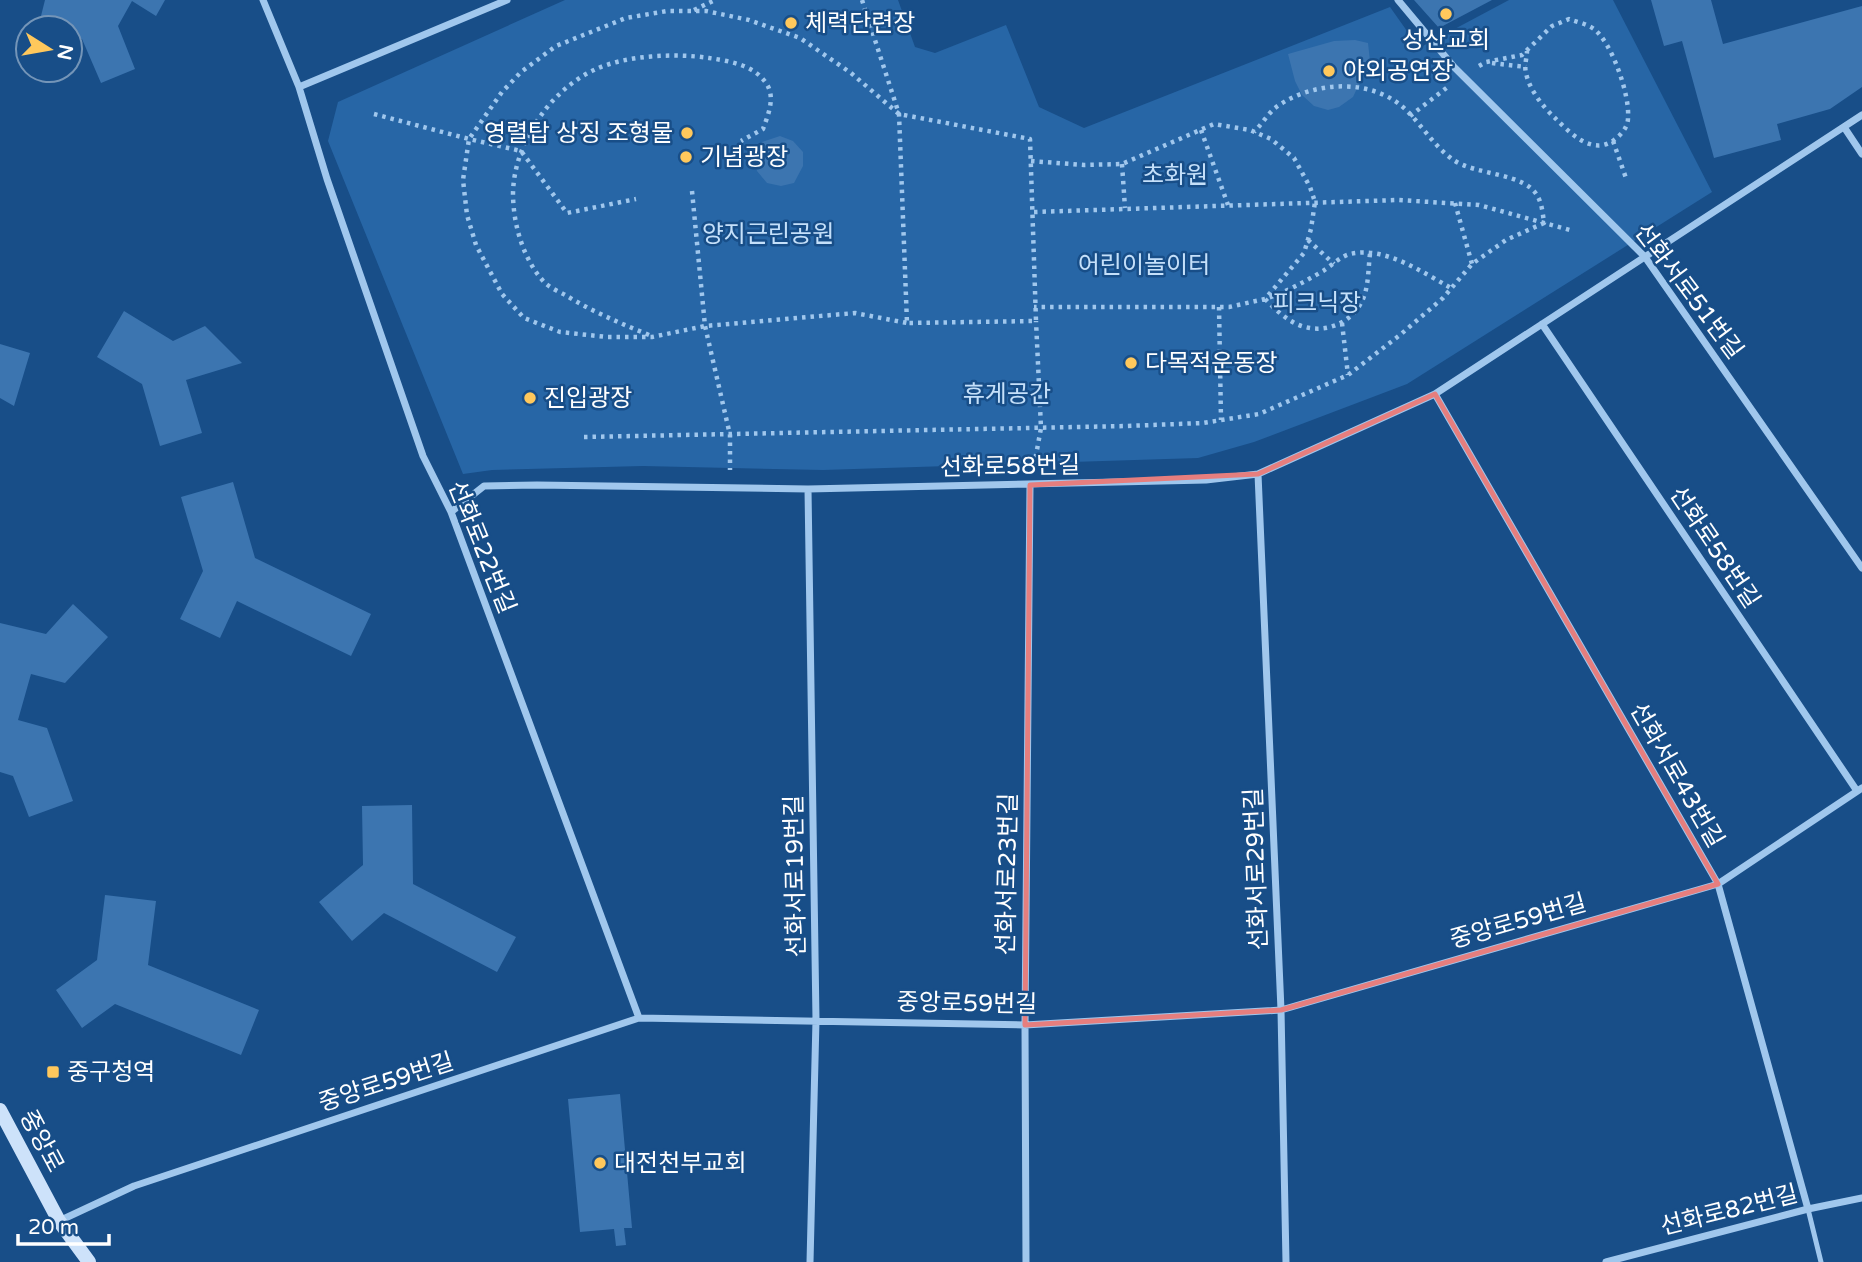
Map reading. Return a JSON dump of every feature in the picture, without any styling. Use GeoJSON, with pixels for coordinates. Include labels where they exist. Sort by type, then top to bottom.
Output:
{"type":"FeatureCollection","features":[{"type":"Feature","properties":{"kind":"main road","name":"중앙로"},"geometry":{"type":"LineString","coordinates":[[0,1110],[59,1221],[89,1262]]}},
{"type":"Feature","properties":{"kind":"street","name":"선화로22번길"},"geometry":{"type":"LineString","coordinates":[[263,0],[299,87],[327,179],[423,456],[451,512],[639,1018]]}},
{"type":"Feature","properties":{"kind":"street"},"geometry":{"type":"LineString","coordinates":[[299,87],[507,0]]}},
{"type":"Feature","properties":{"kind":"street","name":"선화서로51번길"},"geometry":{"type":"LineString","coordinates":[[1398,0],[1463,75],[1645,257],[1862,568]]}},
{"type":"Feature","properties":{"kind":"street","name":"선화로58번길"},"geometry":{"type":"LineString","coordinates":[[451,512],[484,486],[808,489],[1206,480],[1258,474],[1435,394],[1862,116]]}},
{"type":"Feature","properties":{"kind":"street"},"geometry":{"type":"LineString","coordinates":[[1844,127],[1862,154]]}},
{"type":"Feature","properties":{"kind":"street","name":"선화로58번길"},"geometry":{"type":"LineString","coordinates":[[1542,324],[1860,790]]}},
{"type":"Feature","properties":{"kind":"street","name":"선화서로43번길"},"geometry":{"type":"LineString","coordinates":[[1435,394],[1718,884],[1808,1209]]}},
{"type":"Feature","properties":{"kind":"street","name":"선화서로29번길"},"geometry":{"type":"LineString","coordinates":[[1258,474],[1281,1010],[1286,1262]]}},
{"type":"Feature","properties":{"kind":"street","name":"선화서로23번길"},"geometry":{"type":"LineString","coordinates":[[1026,1262],[1024,1025],[1030,485]]}},
{"type":"Feature","properties":{"kind":"street","name":"선화서로19번길"},"geometry":{"type":"LineString","coordinates":[[808,489],[816,1020],[810,1262]]}},
{"type":"Feature","properties":{"kind":"street","name":"중앙로59번길"},"geometry":{"type":"LineString","coordinates":[[59,1221],[134,1186],[639,1018],[1024,1025],[1281,1010],[1718,884],[1860,790]]}},
{"type":"Feature","properties":{"kind":"street","name":"선화로82번길"},"geometry":{"type":"LineString","coordinates":[[1606,1262],[1808,1209],[1862,1198]]}},
{"type":"Feature","properties":{"kind":"lane"},"geometry":{"type":"LineString","coordinates":[[1808,1209],[1821,1262]]}},
{"type":"Feature","properties":{"kind":"path"},"geometry":{"type":"LineString","coordinates":[[691,11],[715,0]]}},
{"type":"Feature","properties":{"kind":"path"},"geometry":{"type":"LineString","coordinates":[[863,0],[899,114],[907,323]]}},
{"type":"Feature","properties":{"kind":"path"},"geometry":{"type":"LineString","coordinates":[[1030,485],[1041,428],[1036,321],[1034,307],[1034,212],[1030,139],[899,114],[851,73],[800,38],[749,20],[706,11],[667,11],[625,18],[556,46],[521,72],[502,92],[469,139],[463,180],[467,215],[476,245],[502,294],[524,318],[560,332],[607,337],[652,337],[705,326],[855,313],[907,323],[1036,321]]}},
{"type":"Feature","properties":{"kind":"path"},"geometry":{"type":"LineString","coordinates":[[1410,116],[1463,75],[1486,62],[1522,55],[1552,26],[1569,19],[1592,27],[1604,39],[1621,80],[1629,117],[1620,136],[1609,144],[1594,146],[1572,135],[1541,102],[1526,73],[1527,51]]}},
{"type":"Feature","properties":{"kind":"path"},"geometry":{"type":"LineString","coordinates":[[652,337],[594,312],[545,283],[526,254],[516,226],[513,179],[521,151],[543,113],[572,83],[596,69],[666,55],[699,56],[746,66],[767,84],[771,104],[763,129],[741,141]]}},
{"type":"Feature","properties":{"kind":"path"},"geometry":{"type":"LineString","coordinates":[[1486,62],[1526,67]]}},
{"type":"Feature","properties":{"kind":"path"},"geometry":{"type":"LineString","coordinates":[[1254,132],[1275,108],[1298,96],[1331,86],[1366,88],[1404,108],[1423,132],[1451,159],[1468,169],[1529,185],[1539,197],[1544,223]]}},
{"type":"Feature","properties":{"kind":"path"},"geometry":{"type":"LineString","coordinates":[[374,114],[521,151],[567,213],[636,198]]}},
{"type":"Feature","properties":{"kind":"path"},"geometry":{"type":"LineString","coordinates":[[1031,162],[1084,166],[1122,164],[1214,124],[1254,132],[1271,139],[1294,158],[1315,202],[1304,253],[1265,299]]}},
{"type":"Feature","properties":{"kind":"path"},"geometry":{"type":"LineString","coordinates":[[1201,130],[1228,205]]}},
{"type":"Feature","properties":{"kind":"path"},"geometry":{"type":"LineString","coordinates":[[1613,141],[1627,181]]}},
{"type":"Feature","properties":{"kind":"path"},"geometry":{"type":"LineString","coordinates":[[1122,164],[1125,209]]}},
{"type":"Feature","properties":{"kind":"path"},"geometry":{"type":"LineString","coordinates":[[692,191],[705,326],[730,435],[730,488]]}},
{"type":"Feature","properties":{"kind":"path"},"geometry":{"type":"LineString","coordinates":[[1034,212],[1398,200],[1479,205],[1570,230]]}},
{"type":"Feature","properties":{"kind":"path"},"geometry":{"type":"LineString","coordinates":[[1455,204],[1472,264]]}},
{"type":"Feature","properties":{"kind":"path"},"geometry":{"type":"LineString","coordinates":[[584,437],[1126,426],[1220,420],[1259,414],[1348,376],[1400,335],[1451,288],[1472,264],[1506,240],[1544,223]]}},
{"type":"Feature","properties":{"kind":"path"},"geometry":{"type":"LineString","coordinates":[[1308,240],[1334,264]]}},
{"type":"Feature","properties":{"kind":"path"},"geometry":{"type":"LineString","coordinates":[[1034,307],[1230,307],[1292,290],[1349,254],[1370,254],[1408,264],[1451,288]]}},
{"type":"Feature","properties":{"kind":"path"},"geometry":{"type":"LineString","coordinates":[[1265,299],[1284,316],[1306,328],[1333,327],[1348,320],[1362,302],[1368,279],[1370,254]]}},
{"type":"Feature","properties":{"kind":"path"},"geometry":{"type":"LineString","coordinates":[[1219,307],[1220,420]]}},
{"type":"Feature","properties":{"kind":"path"},"geometry":{"type":"LineString","coordinates":[[1342,323],[1348,376]]}},
{"type":"Feature","properties":{"kind":"highlighted area"},"geometry":{"type":"Polygon","coordinates":[[[1435,394],[1718,884],[1281,1010],[1025,1025],[1030,485],[1258,474],[1435,394]]]}},
{"type":"Feature","properties":{"kind":"green space","name":"양지근린공원"},"geometry":{"type":"Polygon","coordinates":[[[565,0],[898,0],[915,47],[935,53],[1006,25],[1039,107],[1084,128],[1390,7],[1419,48],[1509,0],[1613,0],[1712,192],[1407,384],[1254,442],[1198,458],[823,470],[643,466],[492,470],[463,474],[328,141],[338,102],[565,0]]]}},
{"type":"Feature","properties":{"kind":"building"},"geometry":{"type":"Polygon","coordinates":[[[45,0],[165,0],[156,16],[132,1],[118,26],[135,69],[101,83],[84,44],[84,14],[42,14],[45,0]]]}},
{"type":"Feature","properties":{"kind":"building","name":"성산교회"},"geometry":{"type":"Polygon","coordinates":[[[1414,0],[1492,0],[1439,28],[1414,0]]]}},
{"type":"Feature","properties":{"kind":"building"},"geometry":{"type":"Polygon","coordinates":[[[1651,0],[1711,0],[1723,44],[1862,6],[1862,87],[1830,109],[1777,124],[1781,140],[1714,158],[1682,41],[1664,46],[1651,0]]]}},
{"type":"Feature","properties":{"kind":"building","name":"야외공연장"},"geometry":{"type":"Polygon","coordinates":[[[1355,40],[1368,43],[1370,61],[1353,97],[1339,107],[1328,110],[1314,106],[1302,95],[1295,81],[1288,54],[1334,41],[1355,40]]]}},
{"type":"Feature","properties":{"kind":"building"},"geometry":{"type":"Polygon","coordinates":[[[780,136],[793,141],[803,152],[803,166],[794,183],[781,186],[767,183],[757,171],[753,157],[762,142],[780,136]]]}},
{"type":"Feature","properties":{"kind":"building"},"geometry":{"type":"Polygon","coordinates":[[[124,311],[173,341],[205,326],[242,363],[186,380],[202,433],[160,446],[142,384],[97,357],[124,311]]]}},
{"type":"Feature","properties":{"kind":"building"},"geometry":{"type":"Polygon","coordinates":[[[0,344],[30,353],[14,406],[0,398],[0,344]]]}},
{"type":"Feature","properties":{"kind":"building"},"geometry":{"type":"Polygon","coordinates":[[[233,482],[255,558],[371,614],[351,656],[237,601],[220,638],[180,619],[203,571],[181,497],[233,482]]]}},
{"type":"Feature","properties":{"kind":"building"},"geometry":{"type":"Polygon","coordinates":[[[73,604],[108,637],[65,683],[31,674],[18,720],[47,728],[73,801],[29,817],[13,776],[0,772],[0,623],[46,634],[73,604]]]}},
{"type":"Feature","properties":{"kind":"building"},"geometry":{"type":"Polygon","coordinates":[[[412,805],[413,884],[516,937],[497,972],[384,913],[352,941],[319,902],[363,865],[362,806],[412,805]]]}},
{"type":"Feature","properties":{"kind":"building"},"geometry":{"type":"Polygon","coordinates":[[[105,895],[156,901],[148,965],[259,1010],[241,1055],[115,1004],[82,1028],[56,990],[97,960],[105,895]]]}},
{"type":"Feature","properties":{"kind":"building","name":"대전천부교회"},"geometry":{"type":"Polygon","coordinates":[[[620,1094],[632,1228],[624,1228],[626,1245],[616,1246],[614,1229],[580,1232],[568,1099],[620,1094]]]}},
{"type":"Feature","properties":{"kind":"place","name":"성산교회"},"geometry":{"type":"Point","coordinates":[1446,14]}},
{"type":"Feature","properties":{"kind":"place","name":"체력단련장"},"geometry":{"type":"Point","coordinates":[791,23]}},
{"type":"Feature","properties":{"kind":"place","name":"야외공연장"},"geometry":{"type":"Point","coordinates":[1329,71]}},
{"type":"Feature","properties":{"kind":"place","name":"영렬탑 상징 조형물"},"geometry":{"type":"Point","coordinates":[687,133]}},
{"type":"Feature","properties":{"kind":"place","name":"기념광장"},"geometry":{"type":"Point","coordinates":[686,157]}},
{"type":"Feature","properties":{"kind":"place","name":"다목적운동장"},"geometry":{"type":"Point","coordinates":[1131,363]}},
{"type":"Feature","properties":{"kind":"place","name":"진입광장"},"geometry":{"type":"Point","coordinates":[530,398]}},
{"type":"Feature","properties":{"kind":"place","name":"중구청역"},"geometry":{"type":"Point","coordinates":[53,1072]}},
{"type":"Feature","properties":{"kind":"place","name":"대전천부교회"},"geometry":{"type":"Point","coordinates":[600,1163]}},
{"type":"Feature","properties":{"kind":"park label","name":"초화원"},"geometry":{"type":"Point","coordinates":[1175,175]}},
{"type":"Feature","properties":{"kind":"park label","name":"어린이놀이터"},"geometry":{"type":"Point","coordinates":[1144,265]}},
{"type":"Feature","properties":{"kind":"park label","name":"피크닉장"},"geometry":{"type":"Point","coordinates":[1317,303]}},
{"type":"Feature","properties":{"kind":"park label","name":"휴게공간"},"geometry":{"type":"Point","coordinates":[1007,394]}}]}
